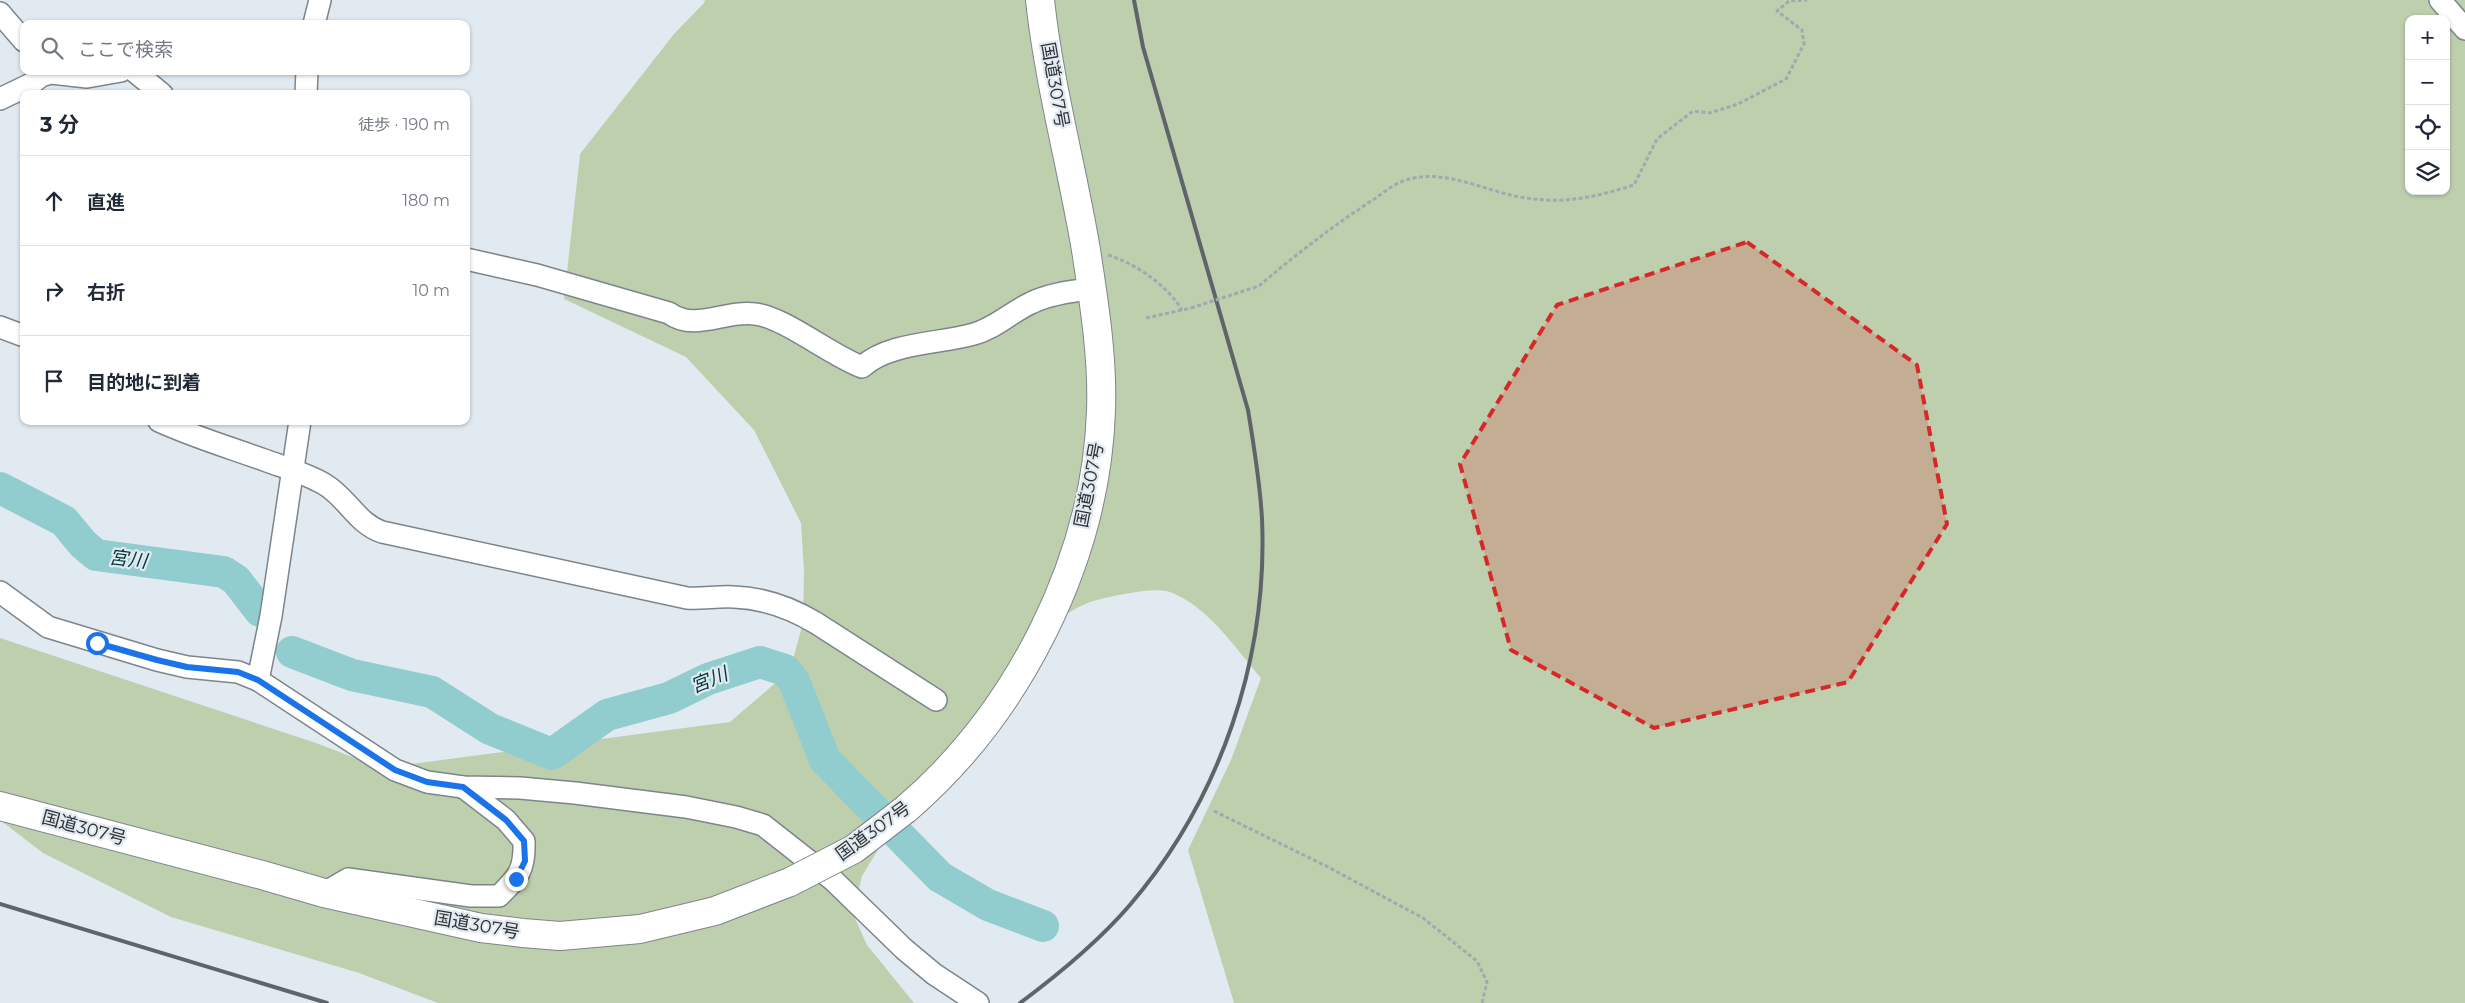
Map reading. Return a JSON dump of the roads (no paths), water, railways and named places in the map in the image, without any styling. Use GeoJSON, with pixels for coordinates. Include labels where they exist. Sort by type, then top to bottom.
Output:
{"type":"FeatureCollection","features":[{"type":"Feature","properties":{"kind":"highway","name":"国道307号"},"geometry":{"type":"LineString","coordinates":[[0,806],[262,874],[324,894],[481,928],[560,936],[640,929],[751,899],[790,882],[854,849],[906,809],[960,756],[982,730],[1032,656],[1072,559],[1098,457],[1101,412],[1098,349],[1091,289],[1086,251],[1040,0]]}},
{"type":"Feature","properties":{"kind":"street"},"geometry":{"type":"LineString","coordinates":[[315,20],[320,0]]}},
{"type":"Feature","properties":{"kind":"street"},"geometry":{"type":"LineString","coordinates":[[2440,0],[2465,29]]}},
{"type":"Feature","properties":{"kind":"street"},"geometry":{"type":"LineString","coordinates":[[0,13],[20,36]]}},
{"type":"Feature","properties":{"kind":"street"},"geometry":{"type":"LineString","coordinates":[[0,99],[30,84],[38,75]]}},
{"type":"Feature","properties":{"kind":"street"},"geometry":{"type":"LineString","coordinates":[[75,75],[94,75]]}},
{"type":"Feature","properties":{"kind":"street"},"geometry":{"type":"LineString","coordinates":[[139,75],[157,90]]}},
{"type":"Feature","properties":{"kind":"street"},"geometry":{"type":"LineString","coordinates":[[306,90],[307,75]]}},
{"type":"Feature","properties":{"kind":"street"},"geometry":{"type":"LineString","coordinates":[[470,260],[547,277],[669,312],[687,322],[733,312],[758,314],[772,319],[844,360],[862,367],[870,359],[916,345],[986,331],[1031,303],[1044,298],[1091,289]]}},
{"type":"Feature","properties":{"kind":"street"},"geometry":{"type":"LineString","coordinates":[[0,327],[20,334]]}},
{"type":"Feature","properties":{"kind":"street"},"geometry":{"type":"LineString","coordinates":[[167,425],[182,432],[291,470],[323,484],[337,495],[357,518],[382,532],[687,598],[734,597],[777,604],[796,611],[816,623],[936,700]]}},
{"type":"Feature","properties":{"kind":"street"},"geometry":{"type":"LineString","coordinates":[[258,680],[271,616],[291,470],[299,425]]}},
{"type":"Feature","properties":{"kind":"street"},"geometry":{"type":"LineString","coordinates":[[0,592],[48,627],[157,660],[187,667],[238,672],[258,680],[395,770],[427,782],[463,787],[520,788],[575,793],[686,807],[736,817],[763,825],[833,880],[919,961],[978,1003]]}},
{"type":"Feature","properties":{"kind":"street"},"geometry":{"type":"LineString","coordinates":[[324,894],[348,878],[471,896],[499,896],[516,879],[525,861],[524,841],[506,820],[463,787]]}},
{"type":"Feature","properties":{"kind":"waterway","name":"宮川"},"geometry":{"type":"LineString","coordinates":[[0,488],[64,521],[83,544],[96,555],[224,572],[236,580],[260,611]]}},
{"type":"Feature","properties":{"kind":"waterway","name":"宮川"},"geometry":{"type":"LineString","coordinates":[[292,652],[352,675],[432,692],[490,729],[552,754],[607,715],[669,698],[708,679],[760,662],[785,670],[794,681],[825,760],[940,877],[988,905],[1043,926]]}},
{"type":"Feature","properties":{"kind":"railway"},"geometry":{"type":"LineString","coordinates":[[1020,1003],[1077,958],[1117,920],[1161,864],[1189,820],[1213,773],[1232,724],[1247,674],[1257,623],[1262,571],[1262,519],[1255,451],[1248,410],[1143,47],[1134,0]]}},
{"type":"Feature","properties":{"kind":"railway"},"geometry":{"type":"LineString","coordinates":[[0,904],[327,1003]]}}]}
